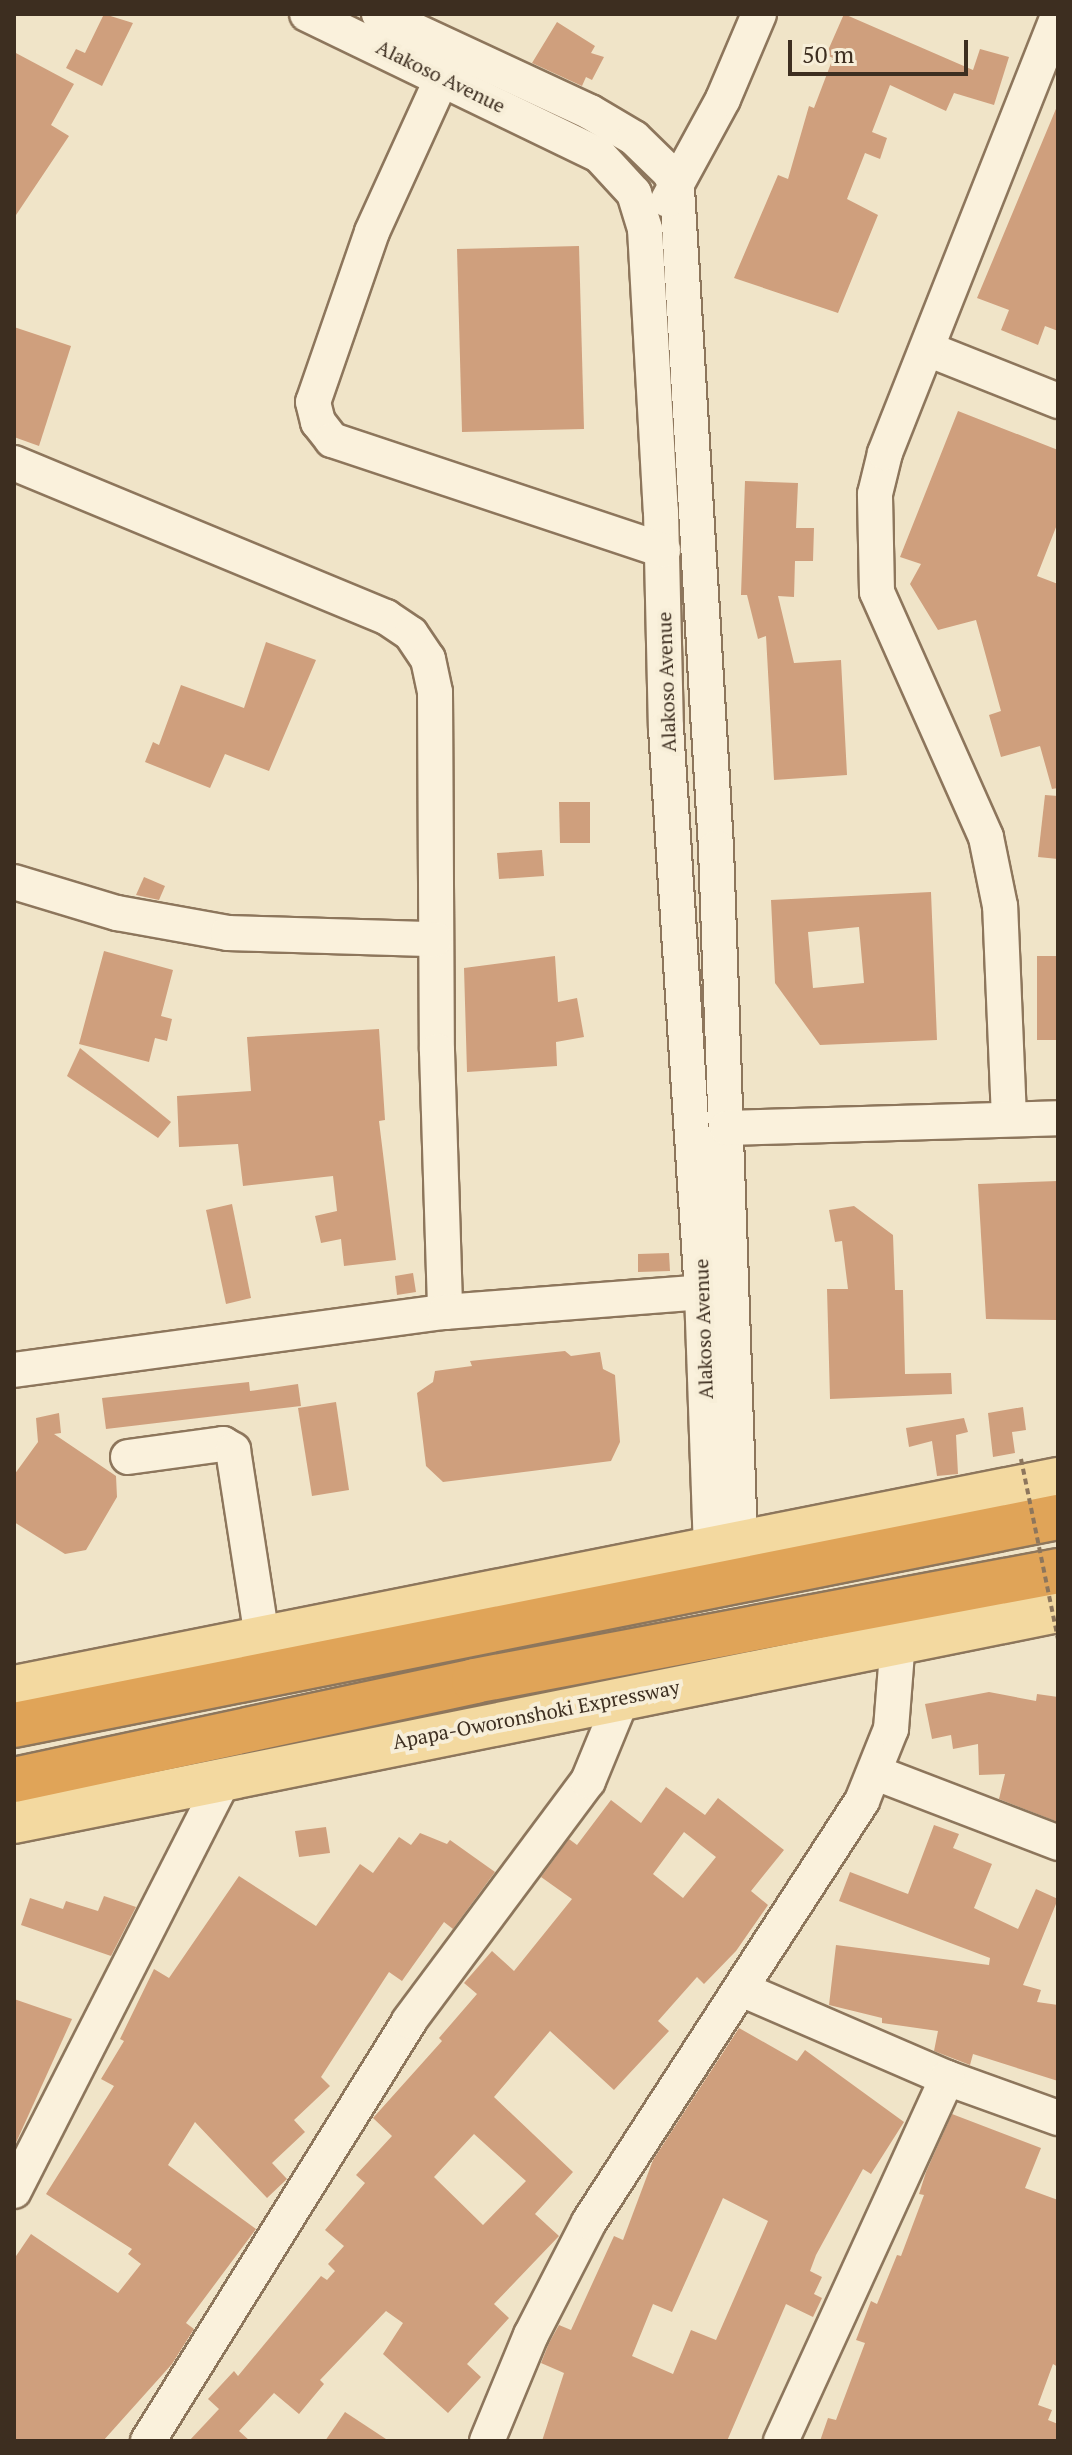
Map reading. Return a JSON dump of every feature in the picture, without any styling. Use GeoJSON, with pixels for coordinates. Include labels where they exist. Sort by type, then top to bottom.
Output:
{"type":"FeatureCollection","features":[{"type":"Feature","properties":{"kind":"highway"},"geometry":{"type":"LineString","coordinates":[[14,1725],[1058,1517]]}},
{"type":"Feature","properties":{"kind":"highway","name":"Apapa-Oworonshoki Expressway"},"geometry":{"type":"LineString","coordinates":[[14,1780],[474,1681],[1058,1571]]}},
{"type":"Feature","properties":{"kind":"main road"},"geometry":{"type":"LineString","coordinates":[[14,1687],[1058,1479]]}},
{"type":"Feature","properties":{"kind":"main road","name":"Apapa-Oworonshoki Expressway"},"geometry":{"type":"LineString","coordinates":[[14,1822],[222,1782],[623,1696],[1058,1611]]}},
{"type":"Feature","properties":{"kind":"street","name":"Alakoso Avenue"},"geometry":{"type":"LineString","coordinates":[[307,14],[443,76],[610,164],[634,193],[645,229],[663,550],[666,728],[702,1292],[726,1545]]}},
{"type":"Feature","properties":{"kind":"street","name":"Alakoso Avenue"},"geometry":{"type":"LineString","coordinates":[[379,14],[590,112],[634,138],[670,173],[677,189],[727,1128],[726,1545]]}},
{"type":"Feature","properties":{"kind":"street"},"geometry":{"type":"LineString","coordinates":[[645,229],[677,189],[759,14]]}},
{"type":"Feature","properties":{"kind":"street"},"geometry":{"type":"LineString","coordinates":[[1009,1118],[1000,906],[986,837],[877,592],[875,494],[890,441],[930,350],[1058,16]]}},
{"type":"Feature","properties":{"kind":"street"},"geometry":{"type":"LineString","coordinates":[[443,76],[372,232],[313,402],[318,422],[332,440],[663,550]]}},
{"type":"Feature","properties":{"kind":"street"},"geometry":{"type":"LineString","coordinates":[[930,350],[1058,401]]}},
{"type":"Feature","properties":{"kind":"street"},"geometry":{"type":"LineString","coordinates":[[14,463],[372,611],[411,634],[428,659],[435,692],[435,939],[445,1312]]}},
{"type":"Feature","properties":{"kind":"street"},"geometry":{"type":"LineString","coordinates":[[14,882],[117,913],[228,933],[435,939]]}},
{"type":"Feature","properties":{"kind":"street"},"geometry":{"type":"LineString","coordinates":[[727,1128],[1058,1118]]}},
{"type":"Feature","properties":{"kind":"street"},"geometry":{"type":"LineString","coordinates":[[14,1370],[445,1312],[702,1292]]}},
{"type":"Feature","properties":{"kind":"street"},"geometry":{"type":"LineString","coordinates":[[128,1457],[223,1444],[233,1450],[262,1637]]}},
{"type":"Feature","properties":{"kind":"street"},"geometry":{"type":"LineString","coordinates":[[487,2441],[531,2335],[589,2222],[801,1901],[876,1773],[896,1700],[898,1641]]}},
{"type":"Feature","properties":{"kind":"street"},"geometry":{"type":"LineString","coordinates":[[148,2441],[409,2021],[588,1781],[623,1696]]}},
{"type":"Feature","properties":{"kind":"street"},"geometry":{"type":"LineString","coordinates":[[876,1773],[1058,1843]]}},
{"type":"Feature","properties":{"kind":"street"},"geometry":{"type":"LineString","coordinates":[[14,2191],[222,1782]]}},
{"type":"Feature","properties":{"kind":"street"},"geometry":{"type":"LineString","coordinates":[[741,1989],[947,2078],[1058,2118]]}},
{"type":"Feature","properties":{"kind":"street"},"geometry":{"type":"LineString","coordinates":[[781,2441],[947,2078]]}},
{"type":"Feature","properties":{"kind":"path"},"geometry":{"type":"LineString","coordinates":[[1021,1459],[1058,1640]]}},
{"type":"Feature","properties":{"kind":"building"},"geometry":{"type":"Polygon","coordinates":[[[104,14],[133,23],[102,86],[66,68],[76,49],[85,53],[104,14]]]}},
{"type":"Feature","properties":{"kind":"building"},"geometry":{"type":"Polygon","coordinates":[[[844,14],[973,70],[980,49],[1009,57],[994,105],[954,93],[946,111],[890,85],[872,132],[887,138],[880,159],[865,153],[847,199],[878,215],[838,313],[734,278],[778,175],[788,179],[809,106],[814,108],[833,58],[826,55],[844,14]]]}},
{"type":"Feature","properties":{"kind":"building"},"geometry":{"type":"Polygon","coordinates":[[[557,22],[595,46],[591,53],[604,57],[592,80],[586,77],[582,86],[532,63],[557,22]]]}},
{"type":"Feature","properties":{"kind":"building"},"geometry":{"type":"Polygon","coordinates":[[[14,52],[74,84],[51,125],[69,136],[14,218],[14,52]]]}},
{"type":"Feature","properties":{"kind":"building"},"geometry":{"type":"Polygon","coordinates":[[[1058,104],[1058,331],[1045,326],[1038,345],[1001,330],[1009,310],[977,298],[1058,104]]]}},
{"type":"Feature","properties":{"kind":"building"},"geometry":{"type":"Polygon","coordinates":[[[579,246],[584,429],[462,432],[457,249],[579,246]]]}},
{"type":"Feature","properties":{"kind":"building"},"geometry":{"type":"Polygon","coordinates":[[[14,327],[71,346],[39,446],[14,437],[14,327]]]}},
{"type":"Feature","properties":{"kind":"building"},"geometry":{"type":"Polygon","coordinates":[[[958,411],[1058,450],[1058,522],[1037,576],[1058,584],[1058,788],[1052,789],[1040,746],[1001,757],[989,715],[1001,711],[976,620],[938,630],[910,584],[921,564],[900,557],[958,411]]]}},
{"type":"Feature","properties":{"kind":"building"},"geometry":{"type":"Polygon","coordinates":[[[745,481],[798,483],[796,528],[814,528],[813,561],[795,561],[794,597],[778,596],[794,663],[841,660],[847,775],[774,780],[766,636],[758,639],[747,595],[741,595],[745,481]]]}},
{"type":"Feature","properties":{"kind":"building"},"geometry":{"type":"Polygon","coordinates":[[[266,642],[316,660],[269,771],[225,754],[210,788],[145,762],[153,742],[159,745],[181,685],[244,708],[266,642]]]}},
{"type":"Feature","properties":{"kind":"building"},"geometry":{"type":"Polygon","coordinates":[[[1045,795],[1058,796],[1058,859],[1038,857],[1045,795]]]}},
{"type":"Feature","properties":{"kind":"building"},"geometry":{"type":"Polygon","coordinates":[[[559,802],[590,802],[590,843],[560,843],[559,802]]]}},
{"type":"Feature","properties":{"kind":"building"},"geometry":{"type":"Polygon","coordinates":[[[542,850],[544,876],[499,879],[497,853],[542,850]]]}},
{"type":"Feature","properties":{"kind":"building"},"geometry":{"type":"Polygon","coordinates":[[[144,877],[165,886],[159,900],[136,895],[144,877]]]}},
{"type":"Feature","properties":{"kind":"building"},"geometry":{"type":"Polygon","coordinates":[[[931,892],[937,1040],[820,1045],[775,983],[771,900],[931,892]],[[859,927],[808,932],[813,988],[864,983],[859,927]]]}},
{"type":"Feature","properties":{"kind":"building"},"geometry":{"type":"Polygon","coordinates":[[[104,951],[173,970],[161,1016],[172,1019],[167,1041],[155,1038],[149,1062],[79,1044],[104,951]]]}},
{"type":"Feature","properties":{"kind":"building"},"geometry":{"type":"Polygon","coordinates":[[[555,956],[558,1002],[577,998],[584,1037],[556,1042],[557,1066],[467,1072],[464,968],[555,956]]]}},
{"type":"Feature","properties":{"kind":"building"},"geometry":{"type":"Polygon","coordinates":[[[1037,956],[1058,956],[1058,1040],[1037,1040],[1037,956]]]}},
{"type":"Feature","properties":{"kind":"building"},"geometry":{"type":"Polygon","coordinates":[[[379,1029],[385,1120],[379,1121],[396,1260],[344,1266],[341,1239],[321,1243],[315,1216],[337,1211],[333,1176],[243,1186],[238,1144],[179,1147],[177,1096],[251,1091],[247,1037],[379,1029]]]}},
{"type":"Feature","properties":{"kind":"building"},"geometry":{"type":"Polygon","coordinates":[[[80,1048],[171,1122],[158,1138],[67,1076],[80,1048]]]}},
{"type":"Feature","properties":{"kind":"building"},"geometry":{"type":"Polygon","coordinates":[[[1058,1181],[1058,1320],[986,1319],[978,1184],[1058,1181]]]}},
{"type":"Feature","properties":{"kind":"building"},"geometry":{"type":"Polygon","coordinates":[[[232,1204],[251,1298],[226,1304],[206,1210],[232,1204]]]}},
{"type":"Feature","properties":{"kind":"building"},"geometry":{"type":"Polygon","coordinates":[[[854,1206],[893,1235],[895,1290],[903,1290],[905,1374],[951,1373],[952,1394],[830,1399],[827,1289],[848,1289],[842,1241],[835,1242],[829,1210],[854,1206]]]}},
{"type":"Feature","properties":{"kind":"building"},"geometry":{"type":"Polygon","coordinates":[[[669,1253],[670,1271],[638,1272],[638,1254],[669,1253]]]}},
{"type":"Feature","properties":{"kind":"building"},"geometry":{"type":"Polygon","coordinates":[[[413,1273],[416,1292],[397,1295],[395,1276],[413,1273]]]}},
{"type":"Feature","properties":{"kind":"building"},"geometry":{"type":"Polygon","coordinates":[[[565,1351],[571,1356],[600,1352],[603,1369],[615,1375],[620,1442],[611,1461],[443,1482],[426,1466],[417,1393],[433,1382],[435,1371],[472,1366],[470,1361],[565,1351]]]}},
{"type":"Feature","properties":{"kind":"building"},"geometry":{"type":"Polygon","coordinates":[[[249,1382],[250,1391],[298,1384],[301,1406],[106,1429],[102,1398],[249,1382]]]}},
{"type":"Feature","properties":{"kind":"building"},"geometry":{"type":"Polygon","coordinates":[[[336,1402],[349,1490],[312,1496],[298,1408],[336,1402]]]}},
{"type":"Feature","properties":{"kind":"building"},"geometry":{"type":"Polygon","coordinates":[[[1023,1407],[1026,1430],[1012,1432],[1015,1453],[993,1457],[988,1413],[1023,1407]]]}},
{"type":"Feature","properties":{"kind":"building"},"geometry":{"type":"Polygon","coordinates":[[[59,1413],[61,1433],[54,1434],[116,1476],[117,1497],[86,1550],[65,1554],[14,1522],[14,1475],[38,1442],[36,1418],[59,1413]]]}},
{"type":"Feature","properties":{"kind":"building"},"geometry":{"type":"Polygon","coordinates":[[[964,1418],[968,1432],[956,1435],[958,1474],[937,1476],[932,1441],[909,1447],[906,1428],[964,1418]]]}},
{"type":"Feature","properties":{"kind":"building"},"geometry":{"type":"Polygon","coordinates":[[[989,1692],[1036,1701],[1037,1694],[1058,1697],[1058,1822],[999,1799],[1005,1774],[979,1775],[978,1744],[953,1749],[951,1735],[932,1739],[925,1704],[989,1692]]]}},
{"type":"Feature","properties":{"kind":"building"},"geometry":{"type":"Polygon","coordinates":[[[666,1787],[705,1815],[718,1798],[784,1850],[751,1891],[768,1905],[736,1951],[704,1984],[697,1977],[658,2021],[669,2031],[614,2090],[550,2031],[494,2097],[573,2172],[535,2214],[559,2236],[494,2304],[509,2318],[467,2364],[481,2377],[448,2413],[383,2354],[403,2323],[386,2311],[320,2380],[324,2384],[299,2414],[274,2393],[239,2431],[250,2441],[189,2441],[219,2409],[208,2399],[234,2371],[238,2376],[321,2276],[327,2280],[335,2271],[328,2264],[344,2246],[325,2230],[365,2183],[356,2175],[392,2136],[373,2118],[442,2041],[439,2038],[477,1994],[464,1983],[492,1951],[514,1971],[572,1899],[541,1877],[569,1839],[577,1845],[611,1800],[641,1823],[666,1787]],[[684,1832],[653,1874],[683,1898],[716,1857],[684,1832]],[[474,2134],[434,2177],[483,2225],[526,2181],[474,2134]]]}},
{"type":"Feature","properties":{"kind":"building"},"geometry":{"type":"Polygon","coordinates":[[[934,1825],[959,1834],[953,1848],[992,1864],[974,1908],[1018,1929],[1036,1889],[1058,1899],[1023,1985],[1041,1990],[1037,2002],[1058,2005],[1058,2081],[973,2054],[970,2065],[934,2051],[938,2031],[882,2023],[882,2018],[829,2005],[836,1945],[989,1965],[990,1958],[839,1901],[850,1872],[908,1894],[934,1825]]]}},
{"type":"Feature","properties":{"kind":"building"},"geometry":{"type":"Polygon","coordinates":[[[326,1827],[330,1853],[299,1857],[295,1831],[326,1827]]]}},
{"type":"Feature","properties":{"kind":"building"},"geometry":{"type":"Polygon","coordinates":[[[420,1833],[447,1844],[450,1840],[495,1872],[453,1929],[444,1922],[402,1981],[389,1972],[321,2077],[330,2086],[294,2120],[305,2132],[272,2163],[287,2179],[267,2198],[195,2122],[168,2165],[256,2229],[186,2323],[194,2329],[172,2364],[103,2441],[14,2441],[14,2259],[31,2234],[118,2293],[141,2264],[128,2254],[132,2249],[46,2194],[114,2086],[101,2079],[124,2041],[120,2039],[154,1969],[169,1978],[239,1876],[316,1926],[360,1864],[373,1873],[399,1837],[411,1845],[420,1833]]]}},
{"type":"Feature","properties":{"kind":"building"},"geometry":{"type":"Polygon","coordinates":[[[104,1896],[136,1907],[111,1956],[21,1925],[30,1898],[63,1909],[66,1901],[98,1911],[104,1896]]]}},
{"type":"Feature","properties":{"kind":"building"},"geometry":{"type":"Polygon","coordinates":[[[14,1999],[72,2019],[14,2147],[14,1999]]]}},
{"type":"Feature","properties":{"kind":"building"},"geometry":{"type":"Polygon","coordinates":[[[739,2028],[797,2061],[805,2050],[904,2122],[871,2174],[863,2169],[816,2255],[810,2271],[822,2277],[814,2294],[822,2298],[813,2317],[786,2304],[727,2441],[542,2441],[564,2373],[541,2363],[559,2325],[571,2330],[614,2236],[623,2240],[653,2160],[739,2028]],[[723,2198],[672,2312],[653,2304],[632,2356],[673,2374],[691,2330],[716,2340],[768,2221],[723,2198]]]}},
{"type":"Feature","properties":{"kind":"building"},"geometry":{"type":"Polygon","coordinates":[[[952,2114],[1041,2148],[1025,2188],[1058,2200],[1058,2367],[1053,2364],[1038,2405],[1052,2410],[1048,2420],[1058,2424],[1058,2441],[820,2441],[828,2418],[836,2420],[865,2343],[856,2340],[871,2301],[877,2304],[897,2255],[901,2256],[924,2195],[919,2194],[926,2172],[952,2114]]]}},
{"type":"Feature","properties":{"kind":"building"},"geometry":{"type":"Polygon","coordinates":[[[345,2412],[389,2441],[325,2441],[345,2412]]]}}]}
